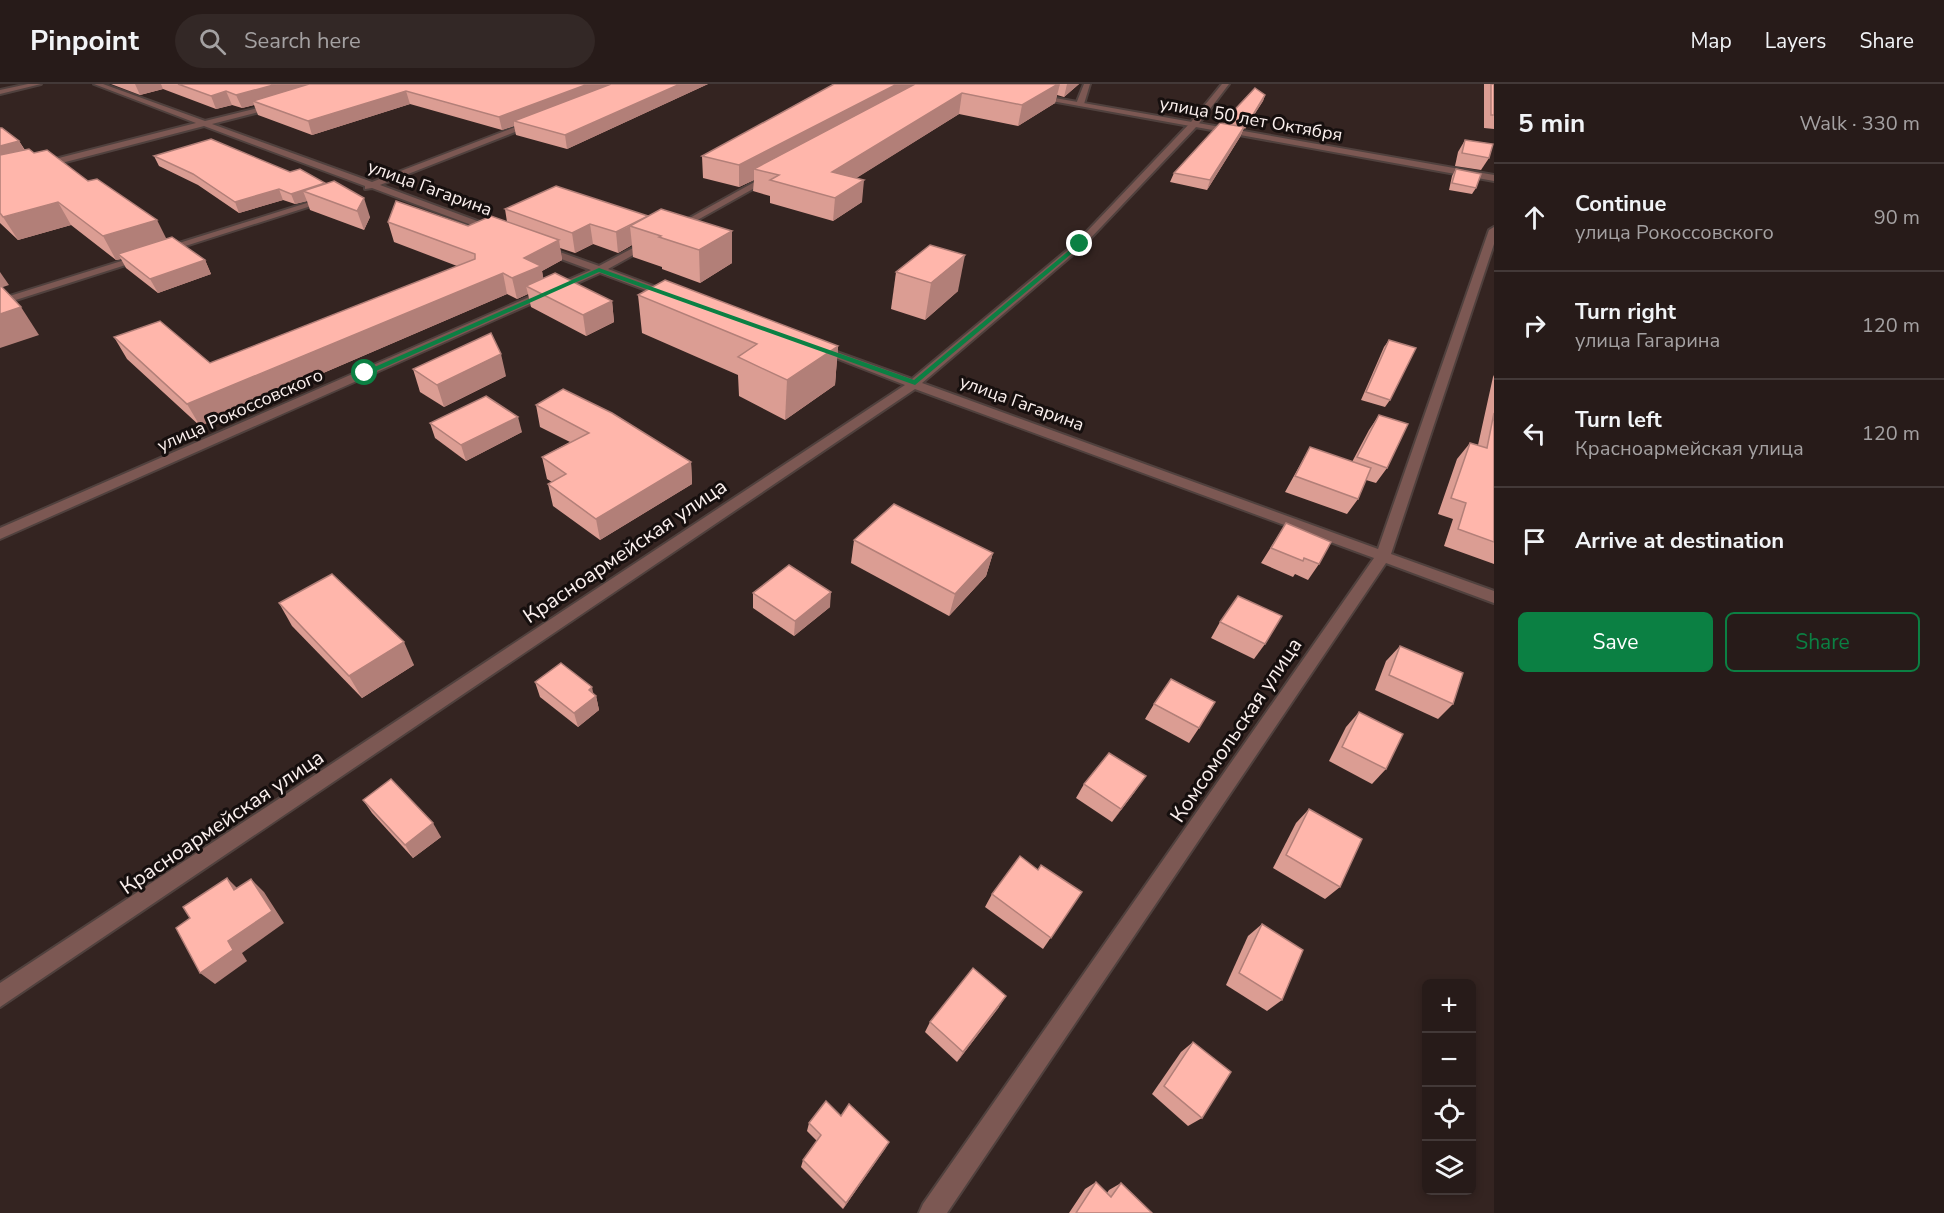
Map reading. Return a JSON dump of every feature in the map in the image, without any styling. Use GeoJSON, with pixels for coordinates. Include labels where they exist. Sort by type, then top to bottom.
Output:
{"type":"FeatureCollection","features":[{"type":"Feature","properties":{"kind":"street"},"geometry":{"type":"LineString","coordinates":[[0,92],[38,84]]}},
{"type":"Feature","properties":{"kind":"street","name":"улица Гагарина"},"geometry":{"type":"LineString","coordinates":[[97,84],[510,236]]}},
{"type":"Feature","properties":{"kind":"street"},"geometry":{"type":"LineString","coordinates":[[1080,104],[1088,84]]}},
{"type":"Feature","properties":{"kind":"street","name":"Красноармейская улица"},"geometry":{"type":"LineString","coordinates":[[0,996],[915,382],[1080,244],[1194,124],[1226,84]]}},
{"type":"Feature","properties":{"kind":"street","name":"улица 50 лет Октября"},"geometry":{"type":"LineString","coordinates":[[1024,94],[1494,178]]}},
{"type":"Feature","properties":{"kind":"street"},"geometry":{"type":"LineString","coordinates":[[0,176],[288,101]]}},
{"type":"Feature","properties":{"kind":"street"},"geometry":{"type":"LineString","coordinates":[[355,191],[539,122]]}},
{"type":"Feature","properties":{"kind":"street","name":"улица Рокоссовского"},"geometry":{"type":"LineString","coordinates":[[0,534],[599,270],[786,168]]}},
{"type":"Feature","properties":{"kind":"street"},"geometry":{"type":"LineString","coordinates":[[0,302],[344,195]]}},
{"type":"Feature","properties":{"kind":"street","name":"Комсомольская улица"},"geometry":{"type":"LineString","coordinates":[[932,1213],[1383,556],[1494,230]]}},
{"type":"Feature","properties":{"kind":"street"},"geometry":{"type":"LineString","coordinates":[[532,245],[682,300]]}},
{"type":"Feature","properties":{"kind":"street","name":"улица Гагарина"},"geometry":{"type":"LineString","coordinates":[[804,343],[1494,597]]}},
{"type":"Feature","properties":{"kind":"building"},"geometry":{"type":"Polygon","coordinates":[[[178,84],[277,84],[236,95],[226,91],[211,96],[178,84]]]}},
{"type":"Feature","properties":{"kind":"building"},"geometry":{"type":"Polygon","coordinates":[[[309,84],[588,84],[499,117],[406,91],[308,121],[253,101],[309,84]]]}},
{"type":"Feature","properties":{"kind":"building"},"geometry":{"type":"Polygon","coordinates":[[[611,84],[680,84],[565,135],[514,121],[611,84]]]}},
{"type":"Feature","properties":{"kind":"building"},"geometry":{"type":"Polygon","coordinates":[[[834,84],[897,84],[739,165],[702,156],[834,84]]]}},
{"type":"Feature","properties":{"kind":"building"},"geometry":{"type":"Polygon","coordinates":[[[915,84],[1058,84],[1022,105],[962,93],[832,172],[864,180],[835,198],[770,180],[779,175],[754,169],[915,84]]]}},
{"type":"Feature","properties":{"kind":"building"},"geometry":{"type":"Polygon","coordinates":[[[1491,84],[1494,84],[1494,115],[1491,115],[1491,84]]]}},
{"type":"Feature","properties":{"kind":"building"},"geometry":{"type":"Polygon","coordinates":[[[1255,88],[1265,95],[1248,123],[1226,119],[1255,88]]]}},
{"type":"Feature","properties":{"kind":"building"},"geometry":{"type":"Polygon","coordinates":[[[1220,123],[1244,127],[1210,180],[1174,173],[1220,123]]]}},
{"type":"Feature","properties":{"kind":"building"},"geometry":{"type":"Polygon","coordinates":[[[0,128],[2,128],[19,141],[0,146],[0,128]]]}},
{"type":"Feature","properties":{"kind":"building"},"geometry":{"type":"Polygon","coordinates":[[[211,139],[290,172],[300,169],[325,183],[291,194],[279,189],[235,202],[193,174],[154,156],[211,139]]]}},
{"type":"Feature","properties":{"kind":"building"},"geometry":{"type":"Polygon","coordinates":[[[1465,140],[1493,144],[1489,158],[1462,153],[1465,140]]]}},
{"type":"Feature","properties":{"kind":"building"},"geometry":{"type":"Polygon","coordinates":[[[29,149],[34,153],[47,150],[88,181],[97,179],[157,220],[103,236],[58,202],[3,217],[0,213],[0,155],[29,149]]]}},
{"type":"Feature","properties":{"kind":"building"},"geometry":{"type":"Polygon","coordinates":[[[1456,169],[1481,174],[1476,188],[1452,183],[1456,169]]]}},
{"type":"Feature","properties":{"kind":"building"},"geometry":{"type":"Polygon","coordinates":[[[334,181],[364,198],[357,211],[303,191],[334,181]]]}},
{"type":"Feature","properties":{"kind":"building"},"geometry":{"type":"Polygon","coordinates":[[[556,186],[648,216],[616,232],[590,224],[572,233],[505,209],[556,186]]]}},
{"type":"Feature","properties":{"kind":"building"},"geometry":{"type":"Polygon","coordinates":[[[396,201],[468,226],[491,216],[559,240],[524,258],[541,266],[512,278],[503,273],[187,404],[114,337],[160,321],[210,363],[475,259],[475,254],[388,222],[396,201]]]}},
{"type":"Feature","properties":{"kind":"building"},"geometry":{"type":"Polygon","coordinates":[[[661,209],[732,231],[699,250],[630,226],[661,209]]]}},
{"type":"Feature","properties":{"kind":"building"},"geometry":{"type":"Polygon","coordinates":[[[172,237],[205,260],[150,279],[118,254],[172,237]]]}},
{"type":"Feature","properties":{"kind":"building"},"geometry":{"type":"Polygon","coordinates":[[[930,245],[965,255],[931,283],[896,272],[930,245]]]}},
{"type":"Feature","properties":{"kind":"building"},"geometry":{"type":"Polygon","coordinates":[[[555,273],[612,301],[583,315],[526,286],[555,273]]]}},
{"type":"Feature","properties":{"kind":"building"},"geometry":{"type":"Polygon","coordinates":[[[665,280],[838,346],[787,380],[738,357],[757,344],[638,295],[665,280]]]}},
{"type":"Feature","properties":{"kind":"building"},"geometry":{"type":"Polygon","coordinates":[[[0,285],[21,307],[0,314],[0,285]]]}},
{"type":"Feature","properties":{"kind":"building"},"geometry":{"type":"Polygon","coordinates":[[[491,333],[501,354],[437,385],[413,369],[491,333]]]}},
{"type":"Feature","properties":{"kind":"building"},"geometry":{"type":"Polygon","coordinates":[[[1389,340],[1416,348],[1390,400],[1366,392],[1389,340]]]}},
{"type":"Feature","properties":{"kind":"building"},"geometry":{"type":"Polygon","coordinates":[[[563,389],[612,413],[691,462],[596,519],[548,484],[566,474],[542,457],[589,433],[536,405],[563,389]]]}},
{"type":"Feature","properties":{"kind":"building"},"geometry":{"type":"Polygon","coordinates":[[[486,396],[518,417],[461,445],[430,423],[486,396]]]}},
{"type":"Feature","properties":{"kind":"building"},"geometry":{"type":"Polygon","coordinates":[[[1494,413],[1494,542],[1458,529],[1466,503],[1451,498],[1470,443],[1487,448],[1494,413]]]}},
{"type":"Feature","properties":{"kind":"building"},"geometry":{"type":"Polygon","coordinates":[[[1379,415],[1408,424],[1387,468],[1357,457],[1379,415]]]}},
{"type":"Feature","properties":{"kind":"building"},"geometry":{"type":"Polygon","coordinates":[[[1310,447],[1371,468],[1358,499],[1295,476],[1310,447]]]}},
{"type":"Feature","properties":{"kind":"building"},"geometry":{"type":"Polygon","coordinates":[[[894,504],[993,553],[955,594],[854,540],[894,504]]]}},
{"type":"Feature","properties":{"kind":"building"},"geometry":{"type":"Polygon","coordinates":[[[1286,523],[1331,542],[1319,564],[1304,558],[1303,561],[1271,548],[1286,523]]]}},
{"type":"Feature","properties":{"kind":"building"},"geometry":{"type":"Polygon","coordinates":[[[789,565],[831,592],[795,621],[753,593],[789,565]]]}},
{"type":"Feature","properties":{"kind":"building"},"geometry":{"type":"Polygon","coordinates":[[[332,574],[404,642],[349,676],[279,603],[332,574]]]}},
{"type":"Feature","properties":{"kind":"building"},"geometry":{"type":"Polygon","coordinates":[[[1238,596],[1282,616],[1265,644],[1220,622],[1238,596]]]}},
{"type":"Feature","properties":{"kind":"building"},"geometry":{"type":"Polygon","coordinates":[[[1400,646],[1463,673],[1453,704],[1389,675],[1400,646]]]}},
{"type":"Feature","properties":{"kind":"building"},"geometry":{"type":"Polygon","coordinates":[[[561,663],[592,687],[589,690],[596,696],[574,713],[535,682],[561,663]]]}},
{"type":"Feature","properties":{"kind":"building"},"geometry":{"type":"Polygon","coordinates":[[[1171,679],[1215,702],[1199,728],[1154,704],[1171,679]]]}},
{"type":"Feature","properties":{"kind":"building"},"geometry":{"type":"Polygon","coordinates":[[[1359,712],[1403,734],[1386,769],[1342,747],[1359,712]]]}},
{"type":"Feature","properties":{"kind":"building"},"geometry":{"type":"Polygon","coordinates":[[[1109,753],[1146,776],[1121,809],[1084,784],[1109,753]]]}},
{"type":"Feature","properties":{"kind":"building"},"geometry":{"type":"Polygon","coordinates":[[[391,779],[433,823],[405,845],[363,800],[391,779]]]}},
{"type":"Feature","properties":{"kind":"building"},"geometry":{"type":"Polygon","coordinates":[[[1309,809],[1362,839],[1340,887],[1286,855],[1309,809]]]}},
{"type":"Feature","properties":{"kind":"building"},"geometry":{"type":"Polygon","coordinates":[[[1020,856],[1038,870],[1041,865],[1082,892],[1051,938],[992,894],[1020,856]]]}},
{"type":"Feature","properties":{"kind":"building"},"geometry":{"type":"Polygon","coordinates":[[[227,878],[234,890],[251,879],[272,911],[228,941],[233,950],[200,973],[176,928],[190,918],[183,907],[227,878]]]}},
{"type":"Feature","properties":{"kind":"building"},"geometry":{"type":"Polygon","coordinates":[[[1262,924],[1303,950],[1282,1000],[1239,973],[1262,924]]]}},
{"type":"Feature","properties":{"kind":"building"},"geometry":{"type":"Polygon","coordinates":[[[973,968],[1006,996],[963,1052],[930,1022],[973,968]]]}},
{"type":"Feature","properties":{"kind":"building"},"geometry":{"type":"Polygon","coordinates":[[[1193,1042],[1231,1072],[1202,1118],[1164,1086],[1193,1042]]]}},
{"type":"Feature","properties":{"kind":"building"},"geometry":{"type":"Polygon","coordinates":[[[826,1101],[841,1116],[849,1104],[889,1142],[846,1203],[803,1160],[821,1135],[809,1123],[826,1101]]]}},
{"type":"Feature","properties":{"kind":"building"},"geometry":{"type":"Polygon","coordinates":[[[1096,1182],[1111,1197],[1121,1183],[1152,1213],[1076,1213],[1096,1182]]]}},
{"type":"Feature","properties":{"kind":"route"},"geometry":{"type":"LineString","coordinates":[[365,373],[599,270],[915,382],[1080,244]]}}]}
